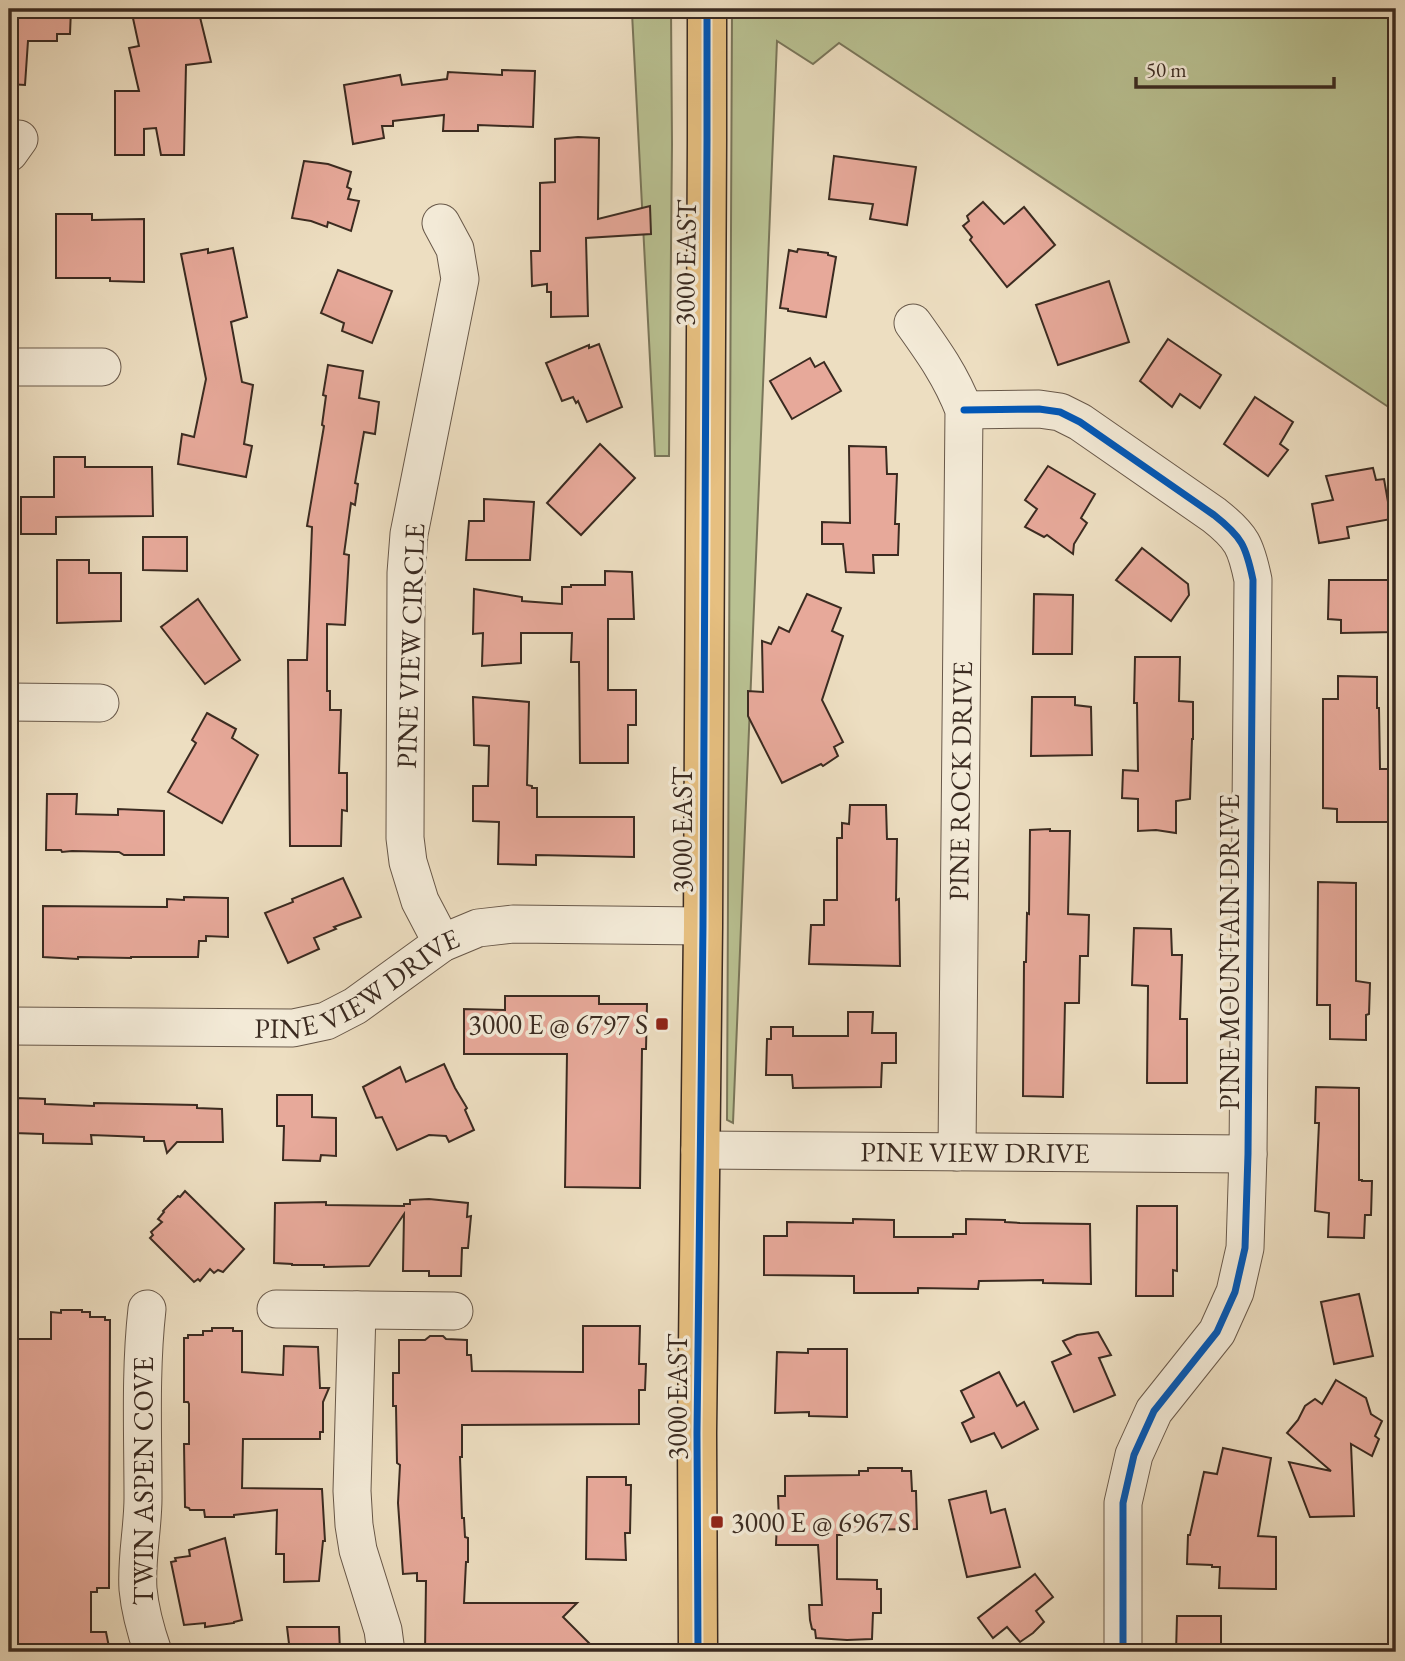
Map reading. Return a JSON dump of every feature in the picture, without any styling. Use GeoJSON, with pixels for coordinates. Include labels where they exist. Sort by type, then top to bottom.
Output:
{"type":"FeatureCollection","features":[{"type":"Feature","properties":{"kind":"main road","name":"3000 EAST"},"geometry":{"type":"LineString","coordinates":[[698,1652],[697,1433],[703,926],[707,9]]}},
{"type":"Feature","properties":{"kind":"street","name":"PINE VIEW CIRCLE"},"geometry":{"type":"LineString","coordinates":[[441,223],[455,249],[460,279],[409,534],[406,573],[405,838],[408,862],[420,901],[442,943]]}},
{"type":"Feature","properties":{"kind":"street"},"geometry":{"type":"LineString","coordinates":[[913,323],[944,367],[964,410]]}},
{"type":"Feature","properties":{"kind":"street"},"geometry":{"type":"LineString","coordinates":[[9,367],[102,367]]}},
{"type":"Feature","properties":{"kind":"street","name":"PINE MOUNTAIN DRIVE"},"geometry":{"type":"LineString","coordinates":[[964,410],[1039,409],[1060,412],[1080,422],[1234,531],[1247,555],[1253,580],[1245,1248],[1235,1292],[1217,1332],[1154,1411],[1134,1455],[1123,1503],[1123,1652]]}},
{"type":"Feature","properties":{"kind":"street","name":"PINE ROCK DRIVE"},"geometry":{"type":"LineString","coordinates":[[957,1152],[964,410]]}},
{"type":"Feature","properties":{"kind":"street"},"geometry":{"type":"LineString","coordinates":[[9,702],[100,702]]}},
{"type":"Feature","properties":{"kind":"street","name":"PINE VIEW DRIVE"},"geometry":{"type":"LineString","coordinates":[[9,1026],[293,1028],[326,1021],[355,1006],[442,943],[478,928],[513,924],[703,926]]}},
{"type":"Feature","properties":{"kind":"street","name":"PINE VIEW DRIVE"},"geometry":{"type":"LineString","coordinates":[[700,1150],[1248,1154]]}},
{"type":"Feature","properties":{"kind":"street","name":"TWIN ASPEN COVE"},"geometry":{"type":"LineString","coordinates":[[147,1309],[143,1347],[142,1521],[138,1589],[143,1623],[153,1652]]}},
{"type":"Feature","properties":{"kind":"street"},"geometry":{"type":"LineString","coordinates":[[276,1309],[454,1311]]}},
{"type":"Feature","properties":{"kind":"street"},"geometry":{"type":"LineString","coordinates":[[357,1310],[352,1491],[354,1525],[358,1550],[383,1630],[386,1652]]}},
{"type":"Feature","properties":{"kind":"green space"},"geometry":{"type":"Polygon","coordinates":[[[381,9],[671,9],[669,456],[655,456],[632,13],[381,9]]]}},
{"type":"Feature","properties":{"kind":"green space"},"geometry":{"type":"Polygon","coordinates":[[[732,9],[1396,9],[1396,412],[839,43],[813,64],[777,41],[733,1123],[727,1120],[732,9]]]}},
{"type":"Feature","properties":{"kind":"building"},"geometry":{"type":"Polygon","coordinates":[[[9,9],[71,9],[70,34],[57,34],[57,41],[28,41],[25,85],[9,84],[9,9]]]}},
{"type":"Feature","properties":{"kind":"building"},"geometry":{"type":"Polygon","coordinates":[[[131,9],[198,9],[211,62],[186,65],[184,155],[161,155],[156,128],[144,129],[144,155],[115,155],[115,91],[139,91],[129,48],[139,46],[131,9]]]}},
{"type":"Feature","properties":{"kind":"building"},"geometry":{"type":"Polygon","coordinates":[[[502,70],[535,71],[533,127],[478,125],[478,131],[443,131],[444,115],[393,121],[393,126],[382,126],[384,138],[353,144],[344,85],[400,75],[402,85],[447,79],[448,72],[502,75],[502,70]]]}},
{"type":"Feature","properties":{"kind":"building"},"geometry":{"type":"Polygon","coordinates":[[[599,138],[598,219],[650,206],[651,234],[586,238],[588,316],[551,317],[551,292],[547,292],[547,284],[532,286],[531,251],[540,251],[540,183],[555,182],[555,139],[599,138]]]}},
{"type":"Feature","properties":{"kind":"building"},"geometry":{"type":"Polygon","coordinates":[[[834,156],[916,167],[907,225],[870,219],[873,204],[829,199],[834,156]]]}},
{"type":"Feature","properties":{"kind":"building"},"geometry":{"type":"Polygon","coordinates":[[[304,161],[328,164],[351,172],[347,187],[351,189],[348,199],[359,201],[351,231],[328,222],[327,227],[292,218],[304,161]]]}},
{"type":"Feature","properties":{"kind":"building"},"geometry":{"type":"Polygon","coordinates":[[[983,202],[1004,224],[1024,207],[1055,245],[1007,287],[970,240],[972,237],[963,226],[969,221],[967,216],[983,202]]]}},
{"type":"Feature","properties":{"kind":"building"},"geometry":{"type":"Polygon","coordinates":[[[56,214],[92,214],[92,220],[144,219],[144,282],[110,281],[110,278],[56,278],[56,214]]]}},
{"type":"Feature","properties":{"kind":"building"},"geometry":{"type":"Polygon","coordinates":[[[233,248],[247,317],[231,322],[242,382],[253,385],[244,444],[252,446],[246,477],[178,464],[182,434],[194,437],[206,379],[181,254],[208,249],[208,253],[233,248]]]}},
{"type":"Feature","properties":{"kind":"building"},"geometry":{"type":"Polygon","coordinates":[[[798,249],[828,253],[836,257],[826,317],[780,308],[789,250],[797,252],[798,249]]]}},
{"type":"Feature","properties":{"kind":"building"},"geometry":{"type":"Polygon","coordinates":[[[338,270],[392,291],[372,343],[342,331],[344,323],[321,313],[338,270]]]}},
{"type":"Feature","properties":{"kind":"building"},"geometry":{"type":"Polygon","coordinates":[[[1109,281],[1129,342],[1058,365],[1036,305],[1109,281]]]}},
{"type":"Feature","properties":{"kind":"building"},"geometry":{"type":"Polygon","coordinates":[[[1168,339],[1221,375],[1200,408],[1180,394],[1172,407],[1140,381],[1168,339]]]}},
{"type":"Feature","properties":{"kind":"building"},"geometry":{"type":"Polygon","coordinates":[[[599,344],[622,407],[587,422],[578,401],[576,403],[573,397],[562,401],[546,363],[589,345],[589,348],[599,344]]]}},
{"type":"Feature","properties":{"kind":"building"},"geometry":{"type":"Polygon","coordinates":[[[810,358],[815,367],[824,362],[841,391],[792,419],[770,381],[810,358]]]}},
{"type":"Feature","properties":{"kind":"building"},"geometry":{"type":"Polygon","coordinates":[[[328,365],[363,371],[359,398],[379,402],[375,434],[364,432],[355,483],[358,484],[355,505],[351,503],[344,554],[349,555],[345,625],[327,624],[327,691],[330,691],[330,710],[341,710],[339,773],[347,773],[347,811],[342,810],[341,846],[290,846],[288,660],[307,660],[312,527],[307,526],[324,426],[326,396],[323,395],[328,365]]]}},
{"type":"Feature","properties":{"kind":"building"},"geometry":{"type":"Polygon","coordinates":[[[1255,397],[1293,422],[1280,444],[1288,450],[1268,476],[1224,444],[1255,397]]]}},
{"type":"Feature","properties":{"kind":"building"},"geometry":{"type":"Polygon","coordinates":[[[600,444],[635,478],[581,535],[547,503],[600,444]]]}},
{"type":"Feature","properties":{"kind":"building"},"geometry":{"type":"Polygon","coordinates":[[[849,446],[886,447],[887,474],[897,474],[895,524],[899,524],[898,555],[873,555],[874,573],[846,572],[843,544],[822,544],[822,522],[850,523],[849,446]]]}},
{"type":"Feature","properties":{"kind":"building"},"geometry":{"type":"Polygon","coordinates":[[[54,457],[85,457],[85,467],[152,467],[153,516],[56,517],[56,534],[21,534],[21,497],[54,497],[54,457]]]}},
{"type":"Feature","properties":{"kind":"building"},"geometry":{"type":"Polygon","coordinates":[[[1048,466],[1095,494],[1081,518],[1087,523],[1074,544],[1073,554],[1047,535],[1044,537],[1025,527],[1037,509],[1025,500],[1048,466]]]}},
{"type":"Feature","properties":{"kind":"building"},"geometry":{"type":"Polygon","coordinates":[[[1373,468],[1376,480],[1384,479],[1391,519],[1347,527],[1349,538],[1319,543],[1312,504],[1333,500],[1326,476],[1373,468]]]}},
{"type":"Feature","properties":{"kind":"building"},"geometry":{"type":"Polygon","coordinates":[[[484,499],[534,502],[530,560],[466,560],[469,521],[484,521],[484,499]]]}},
{"type":"Feature","properties":{"kind":"building"},"geometry":{"type":"Polygon","coordinates":[[[143,537],[187,537],[187,571],[143,570],[143,537]]]}},
{"type":"Feature","properties":{"kind":"building"},"geometry":{"type":"Polygon","coordinates":[[[1142,548],[1188,584],[1189,595],[1171,621],[1116,580],[1142,548]]]}},
{"type":"Feature","properties":{"kind":"building"},"geometry":{"type":"Polygon","coordinates":[[[57,560],[89,560],[89,573],[121,573],[121,621],[57,623],[57,560]]]}},
{"type":"Feature","properties":{"kind":"building"},"geometry":{"type":"Polygon","coordinates":[[[605,571],[632,572],[634,619],[608,619],[608,690],[636,690],[636,725],[628,725],[628,763],[580,763],[579,662],[571,662],[572,633],[521,633],[521,663],[482,666],[483,633],[473,634],[474,589],[522,597],[522,601],[562,604],[562,587],[605,585],[605,571]]]}},
{"type":"Feature","properties":{"kind":"building"},"geometry":{"type":"Polygon","coordinates":[[[1329,580],[1392,580],[1392,609],[1396,610],[1396,632],[1341,633],[1341,620],[1328,619],[1329,580]]]}},
{"type":"Feature","properties":{"kind":"building"},"geometry":{"type":"Polygon","coordinates":[[[807,594],[841,608],[832,631],[843,636],[822,700],[843,742],[834,747],[838,756],[823,766],[821,764],[782,783],[748,716],[748,691],[763,692],[762,641],[771,644],[779,627],[789,632],[807,594]]]}},
{"type":"Feature","properties":{"kind":"building"},"geometry":{"type":"Polygon","coordinates":[[[1034,594],[1073,595],[1072,654],[1033,654],[1034,594]]]}},
{"type":"Feature","properties":{"kind":"building"},"geometry":{"type":"Polygon","coordinates":[[[198,599],[240,660],[205,684],[161,627],[198,599]]]}},
{"type":"Feature","properties":{"kind":"building"},"geometry":{"type":"Polygon","coordinates":[[[1135,657],[1180,657],[1179,701],[1193,702],[1190,799],[1176,801],[1176,833],[1138,831],[1138,799],[1122,798],[1123,770],[1138,771],[1137,703],[1134,703],[1135,657]]]}},
{"type":"Feature","properties":{"kind":"building"},"geometry":{"type":"Polygon","coordinates":[[[1338,676],[1377,677],[1380,769],[1388,769],[1388,799],[1391,799],[1392,822],[1337,822],[1337,809],[1323,808],[1323,699],[1338,699],[1338,676]]]}},
{"type":"Feature","properties":{"kind":"building"},"geometry":{"type":"Polygon","coordinates":[[[473,697],[529,702],[527,785],[537,788],[537,817],[634,817],[634,857],[536,855],[536,865],[498,864],[499,822],[473,821],[473,786],[488,786],[489,746],[474,745],[473,697]]]}},
{"type":"Feature","properties":{"kind":"building"},"geometry":{"type":"Polygon","coordinates":[[[1032,697],[1075,697],[1075,705],[1091,707],[1092,755],[1031,756],[1032,697]]]}},
{"type":"Feature","properties":{"kind":"building"},"geometry":{"type":"Polygon","coordinates":[[[207,713],[236,729],[232,738],[258,755],[222,823],[168,792],[196,743],[192,740],[207,713]]]}},
{"type":"Feature","properties":{"kind":"building"},"geometry":{"type":"Polygon","coordinates":[[[47,794],[77,794],[76,814],[118,815],[118,809],[164,811],[164,855],[46,850],[47,794]]]}},
{"type":"Feature","properties":{"kind":"building"},"geometry":{"type":"Polygon","coordinates":[[[850,805],[886,805],[887,839],[897,839],[896,900],[899,899],[900,966],[809,964],[811,925],[824,925],[824,900],[837,900],[837,838],[842,838],[842,823],[849,824],[850,805]]]}},
{"type":"Feature","properties":{"kind":"building"},"geometry":{"type":"Polygon","coordinates":[[[1030,830],[1070,831],[1068,914],[1089,915],[1088,956],[1080,956],[1079,1003],[1065,1003],[1063,1097],[1023,1096],[1024,962],[1027,913],[1029,914],[1030,830]]]}},
{"type":"Feature","properties":{"kind":"building"},"geometry":{"type":"Polygon","coordinates":[[[343,878],[361,917],[314,938],[319,949],[288,963],[265,913],[343,878]]]}},
{"type":"Feature","properties":{"kind":"building"},"geometry":{"type":"Polygon","coordinates":[[[1318,882],[1356,883],[1356,981],[1370,983],[1366,1040],[1330,1039],[1330,1005],[1317,1005],[1318,882]]]}},
{"type":"Feature","properties":{"kind":"building"},"geometry":{"type":"Polygon","coordinates":[[[184,897],[228,898],[228,937],[206,936],[206,941],[199,941],[198,957],[43,957],[43,906],[167,907],[167,899],[184,900],[184,897]]]}},
{"type":"Feature","properties":{"kind":"building"},"geometry":{"type":"Polygon","coordinates":[[[1134,928],[1171,929],[1172,955],[1182,955],[1180,1019],[1187,1019],[1187,1083],[1147,1083],[1148,986],[1132,985],[1134,928]]]}},
{"type":"Feature","properties":{"kind":"building"},"geometry":{"type":"Polygon","coordinates":[[[505,996],[599,996],[599,1004],[647,1004],[646,1049],[642,1049],[640,1188],[565,1187],[567,1054],[464,1054],[464,1009],[505,1010],[505,996]]]}},
{"type":"Feature","properties":{"kind":"building"},"geometry":{"type":"Polygon","coordinates":[[[848,1012],[873,1012],[872,1033],[896,1033],[896,1063],[882,1063],[881,1087],[793,1088],[792,1075],[766,1075],[767,1039],[771,1039],[771,1027],[793,1027],[793,1036],[848,1036],[848,1012]]]}},
{"type":"Feature","properties":{"kind":"building"},"geometry":{"type":"Polygon","coordinates":[[[444,1064],[467,1108],[465,1110],[474,1130],[449,1142],[446,1136],[429,1135],[397,1150],[382,1117],[376,1118],[363,1087],[400,1067],[406,1082],[444,1064]]]}},
{"type":"Feature","properties":{"kind":"building"},"geometry":{"type":"Polygon","coordinates":[[[1316,1087],[1359,1088],[1359,1180],[1372,1181],[1371,1215],[1365,1215],[1364,1238],[1328,1237],[1329,1213],[1315,1211],[1319,1123],[1315,1123],[1316,1087]]]}},
{"type":"Feature","properties":{"kind":"building"},"geometry":{"type":"Polygon","coordinates":[[[277,1095],[312,1095],[312,1117],[336,1118],[336,1156],[321,1155],[320,1161],[283,1160],[284,1126],[277,1126],[277,1095]]]}},
{"type":"Feature","properties":{"kind":"building"},"geometry":{"type":"Polygon","coordinates":[[[15,1098],[45,1099],[45,1104],[197,1105],[197,1108],[222,1109],[223,1142],[177,1142],[167,1153],[164,1141],[144,1141],[144,1137],[91,1135],[92,1144],[43,1143],[43,1134],[14,1133],[15,1098]]]}},
{"type":"Feature","properties":{"kind":"building"},"geometry":{"type":"Polygon","coordinates":[[[185,1191],[244,1249],[223,1272],[218,1270],[214,1273],[210,1269],[200,1281],[198,1279],[194,1282],[150,1238],[153,1235],[151,1232],[162,1222],[158,1219],[163,1211],[185,1191]]]}},
{"type":"Feature","properties":{"kind":"building"},"geometry":{"type":"Polygon","coordinates":[[[410,1200],[468,1203],[467,1217],[471,1216],[468,1248],[462,1248],[461,1276],[429,1276],[429,1271],[403,1271],[404,1214],[369,1266],[324,1267],[274,1263],[275,1203],[326,1202],[326,1205],[404,1206],[410,1204],[410,1200]]]}},
{"type":"Feature","properties":{"kind":"building"},"geometry":{"type":"Polygon","coordinates":[[[1137,1206],[1177,1206],[1177,1271],[1173,1270],[1173,1296],[1136,1296],[1137,1206]]]}},
{"type":"Feature","properties":{"kind":"building"},"geometry":{"type":"Polygon","coordinates":[[[853,1219],[894,1220],[894,1237],[953,1237],[953,1234],[966,1234],[966,1219],[1090,1224],[1091,1284],[1043,1283],[1043,1280],[979,1281],[978,1289],[918,1288],[918,1293],[854,1293],[854,1276],[764,1275],[764,1236],[787,1236],[787,1222],[853,1223],[853,1219]]]}},
{"type":"Feature","properties":{"kind":"building"},"geometry":{"type":"Polygon","coordinates":[[[1359,1294],[1373,1356],[1334,1364],[1321,1302],[1359,1294]]]}},
{"type":"Feature","properties":{"kind":"building"},"geometry":{"type":"Polygon","coordinates":[[[61,1310],[82,1310],[90,1312],[90,1317],[105,1317],[105,1320],[110,1320],[109,1588],[97,1588],[97,1592],[91,1592],[91,1632],[106,1632],[110,1652],[9,1652],[9,1339],[51,1339],[51,1312],[61,1313],[61,1310]]]}},
{"type":"Feature","properties":{"kind":"building"},"geometry":{"type":"Polygon","coordinates":[[[583,1326],[640,1326],[639,1364],[646,1364],[645,1390],[639,1390],[639,1424],[462,1425],[462,1518],[465,1537],[468,1538],[464,1603],[577,1603],[563,1617],[598,1652],[425,1652],[426,1581],[417,1581],[417,1573],[403,1574],[398,1503],[400,1465],[397,1463],[396,1406],[393,1406],[393,1373],[399,1373],[399,1340],[425,1340],[430,1336],[443,1336],[446,1339],[467,1340],[467,1355],[471,1355],[472,1371],[583,1372],[583,1326]]]}},
{"type":"Feature","properties":{"kind":"building"},"geometry":{"type":"Polygon","coordinates":[[[212,1328],[242,1331],[242,1372],[283,1375],[284,1346],[318,1347],[320,1388],[329,1388],[323,1402],[323,1432],[320,1432],[320,1439],[243,1439],[242,1488],[322,1489],[325,1541],[319,1581],[284,1582],[284,1554],[276,1554],[277,1510],[234,1517],[205,1517],[204,1510],[190,1510],[185,1507],[184,1444],[189,1444],[189,1404],[184,1402],[184,1338],[188,1338],[188,1335],[203,1335],[203,1331],[212,1331],[212,1328]]]}},
{"type":"Feature","properties":{"kind":"building"},"geometry":{"type":"Polygon","coordinates":[[[1098,1332],[1111,1355],[1099,1358],[1115,1395],[1074,1412],[1052,1362],[1071,1354],[1063,1341],[1077,1335],[1098,1332]]]}},
{"type":"Feature","properties":{"kind":"building"},"geometry":{"type":"Polygon","coordinates":[[[808,1349],[847,1349],[847,1417],[809,1416],[809,1412],[775,1413],[777,1352],[808,1353],[808,1349]]]}},
{"type":"Feature","properties":{"kind":"building"},"geometry":{"type":"Polygon","coordinates":[[[999,1372],[1017,1406],[1024,1402],[1038,1429],[1002,1448],[994,1433],[971,1442],[962,1423],[974,1417],[961,1391],[999,1372]]]}},
{"type":"Feature","properties":{"kind":"building"},"geometry":{"type":"Polygon","coordinates":[[[1336,1380],[1366,1398],[1371,1414],[1382,1421],[1375,1436],[1379,1439],[1372,1456],[1351,1444],[1354,1516],[1310,1517],[1289,1462],[1331,1471],[1287,1433],[1305,1406],[1315,1399],[1322,1404],[1336,1380]]]}},
{"type":"Feature","properties":{"kind":"building"},"geometry":{"type":"Polygon","coordinates":[[[1223,1448],[1271,1458],[1258,1536],[1276,1537],[1276,1589],[1219,1588],[1220,1567],[1187,1564],[1188,1535],[1204,1472],[1217,1474],[1223,1448]]]}},
{"type":"Feature","properties":{"kind":"building"},"geometry":{"type":"Polygon","coordinates":[[[868,1468],[902,1468],[902,1471],[911,1471],[912,1491],[916,1491],[917,1529],[842,1530],[842,1535],[837,1535],[837,1579],[877,1580],[877,1589],[881,1589],[881,1613],[873,1613],[872,1639],[816,1638],[810,1620],[809,1605],[822,1605],[818,1545],[776,1545],[778,1496],[785,1496],[785,1476],[859,1475],[859,1471],[868,1471],[868,1468]]]}},
{"type":"Feature","properties":{"kind":"building"},"geometry":{"type":"Polygon","coordinates":[[[587,1477],[626,1477],[626,1485],[631,1485],[630,1533],[625,1533],[626,1560],[586,1559],[587,1477]]]}},
{"type":"Feature","properties":{"kind":"building"},"geometry":{"type":"Polygon","coordinates":[[[986,1491],[991,1513],[1005,1509],[1020,1567],[967,1577],[949,1500],[986,1491]]]}},
{"type":"Feature","properties":{"kind":"building"},"geometry":{"type":"Polygon","coordinates":[[[225,1538],[242,1620],[205,1627],[205,1623],[184,1625],[171,1562],[176,1561],[175,1558],[190,1556],[189,1550],[225,1538]]]}},
{"type":"Feature","properties":{"kind":"building"},"geometry":{"type":"Polygon","coordinates":[[[1035,1574],[1053,1597],[1036,1611],[1044,1622],[1020,1642],[1007,1627],[993,1638],[978,1618],[1035,1574]]]}},
{"type":"Feature","properties":{"kind":"building"},"geometry":{"type":"Polygon","coordinates":[[[1177,1616],[1221,1616],[1221,1652],[1176,1652],[1177,1616]]]}},
{"type":"Feature","properties":{"kind":"building"},"geometry":{"type":"Polygon","coordinates":[[[287,1627],[339,1627],[340,1652],[290,1652],[287,1627]]]}},
{"type":"Feature","properties":{"kind":"cycle path"},"geometry":{"type":"LineString","coordinates":[[698,1652],[697,1433],[703,926],[707,9]]}},
{"type":"Feature","properties":{"kind":"cycle path"},"geometry":{"type":"LineString","coordinates":[[964,410],[1039,409],[1060,412],[1080,422],[1223,523],[1241,543],[1253,580],[1245,1248],[1235,1292],[1217,1332],[1154,1411],[1134,1455],[1123,1503],[1123,1652]]}},
{"type":"Feature","properties":{"kind":"place","name":"3000 E @ 6797 S"},"geometry":{"type":"Point","coordinates":[662,1024]}},
{"type":"Feature","properties":{"kind":"place","name":"3000 E @ 6967 S"},"geometry":{"type":"Point","coordinates":[717,1522]}}]}
